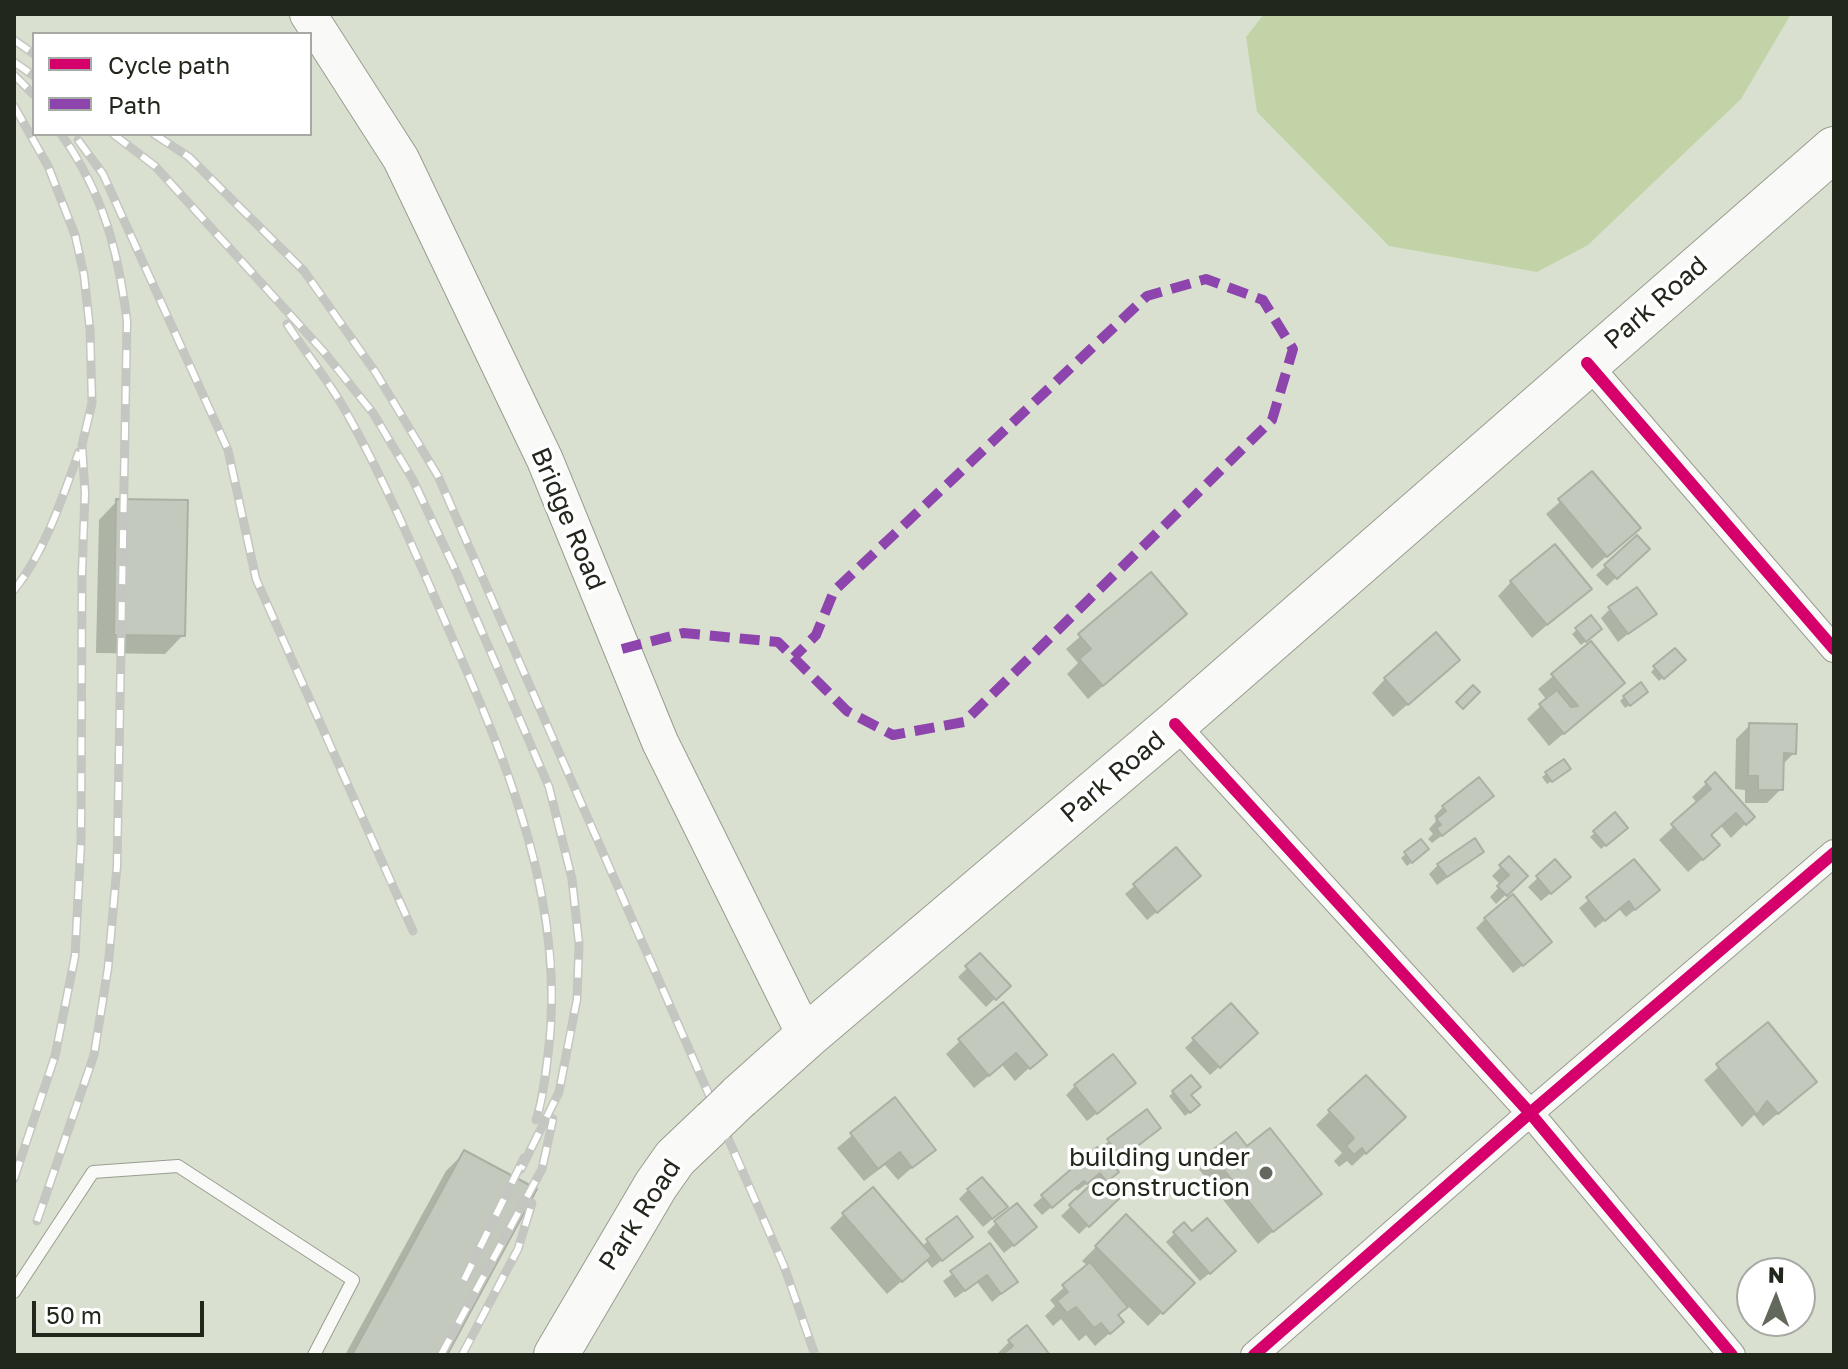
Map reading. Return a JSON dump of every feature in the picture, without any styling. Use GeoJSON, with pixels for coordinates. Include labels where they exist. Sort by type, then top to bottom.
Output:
{"type":"FeatureCollection","features":[{"type":"Feature","properties":{"kind":"highway","name":"Park Road"},"geometry":{"type":"LineString","coordinates":[[556,1355],[636,1217],[675,1158],[726,1109],[806,1037],[1175,724],[1834,149]]}},
{"type":"Feature","properties":{"kind":"main road","name":"Bridge Road"},"geometry":{"type":"LineString","coordinates":[[308,14],[401,159],[545,460],[660,742],[806,1037]]}},
{"type":"Feature","properties":{"kind":"street"},"geometry":{"type":"LineString","coordinates":[[1587,363],[1834,649]]}},
{"type":"Feature","properties":{"kind":"street"},"geometry":{"type":"LineString","coordinates":[[1175,724],[1530,1113],[1732,1355]]}},
{"type":"Feature","properties":{"kind":"street"},"geometry":{"type":"LineString","coordinates":[[1254,1355],[1834,853]]}},
{"type":"Feature","properties":{"kind":"lane"},"geometry":{"type":"LineString","coordinates":[[14,1292],[93,1172],[178,1166],[353,1280],[314,1355]]}},
{"type":"Feature","properties":{"kind":"green space"},"geometry":{"type":"Polygon","coordinates":[[[1264,14],[1791,14],[1741,99],[1588,245],[1537,272],[1389,246],[1257,112],[1246,37],[1264,14]]]}},
{"type":"Feature","properties":{"kind":"building"},"geometry":{"type":"Polygon","coordinates":[[[1592,471],[1641,528],[1607,557],[1558,499],[1592,471]]]}},
{"type":"Feature","properties":{"kind":"building"},"geometry":{"type":"Polygon","coordinates":[[[116,499],[188,500],[185,636],[114,635],[116,499]]]}},
{"type":"Feature","properties":{"kind":"building"},"geometry":{"type":"Polygon","coordinates":[[[1637,535],[1650,549],[1617,579],[1604,565],[1637,535]]]}},
{"type":"Feature","properties":{"kind":"building"},"geometry":{"type":"Polygon","coordinates":[[[1555,544],[1592,589],[1547,625],[1510,581],[1555,544]]]}},
{"type":"Feature","properties":{"kind":"building"},"geometry":{"type":"Polygon","coordinates":[[[1151,572],[1187,614],[1103,686],[1079,659],[1091,649],[1078,634],[1151,572]]]}},
{"type":"Feature","properties":{"kind":"building"},"geometry":{"type":"Polygon","coordinates":[[[1637,587],[1657,614],[1628,634],[1608,607],[1637,587]]]}},
{"type":"Feature","properties":{"kind":"building"},"geometry":{"type":"Polygon","coordinates":[[[1591,615],[1602,629],[1586,642],[1575,628],[1591,615]]]}},
{"type":"Feature","properties":{"kind":"building"},"geometry":{"type":"Polygon","coordinates":[[[1436,632],[1460,660],[1408,705],[1384,678],[1436,632]]]}},
{"type":"Feature","properties":{"kind":"building"},"geometry":{"type":"Polygon","coordinates":[[[1591,641],[1625,683],[1564,734],[1539,704],[1557,690],[1571,707],[1578,706],[1551,674],[1591,641]]]}},
{"type":"Feature","properties":{"kind":"building"},"geometry":{"type":"Polygon","coordinates":[[[1675,648],[1686,660],[1664,679],[1653,666],[1675,648]]]}},
{"type":"Feature","properties":{"kind":"building"},"geometry":{"type":"Polygon","coordinates":[[[1641,682],[1648,692],[1630,706],[1623,696],[1641,682]]]}},
{"type":"Feature","properties":{"kind":"building"},"geometry":{"type":"Polygon","coordinates":[[[1473,685],[1480,692],[1463,709],[1456,702],[1473,685]]]}},
{"type":"Feature","properties":{"kind":"building"},"geometry":{"type":"Polygon","coordinates":[[[1749,723],[1797,724],[1796,754],[1784,753],[1783,790],[1758,790],[1758,776],[1748,776],[1749,723]]]}},
{"type":"Feature","properties":{"kind":"building"},"geometry":{"type":"Polygon","coordinates":[[[1564,759],[1571,769],[1552,782],[1545,772],[1564,759]]]}},
{"type":"Feature","properties":{"kind":"building"},"geometry":{"type":"Polygon","coordinates":[[[1715,772],[1755,817],[1746,825],[1736,813],[1711,835],[1720,845],[1703,860],[1671,824],[1711,789],[1705,782],[1715,772]]]}},
{"type":"Feature","properties":{"kind":"building"},"geometry":{"type":"Polygon","coordinates":[[[1479,777],[1494,796],[1442,836],[1436,828],[1441,825],[1436,819],[1446,811],[1442,806],[1479,777]]]}},
{"type":"Feature","properties":{"kind":"building"},"geometry":{"type":"Polygon","coordinates":[[[1615,812],[1628,828],[1606,846],[1593,831],[1615,812]]]}},
{"type":"Feature","properties":{"kind":"building"},"geometry":{"type":"Polygon","coordinates":[[[1475,838],[1484,852],[1447,877],[1437,864],[1475,838]]]}},
{"type":"Feature","properties":{"kind":"building"},"geometry":{"type":"Polygon","coordinates":[[[1421,839],[1429,849],[1412,863],[1404,852],[1421,839]]]}},
{"type":"Feature","properties":{"kind":"building"},"geometry":{"type":"Polygon","coordinates":[[[1176,847],[1201,876],[1157,913],[1133,884],[1176,847]]]}},
{"type":"Feature","properties":{"kind":"building"},"geometry":{"type":"Polygon","coordinates":[[[1509,856],[1528,876],[1507,896],[1497,886],[1509,875],[1499,865],[1509,856]]]}},
{"type":"Feature","properties":{"kind":"building"},"geometry":{"type":"Polygon","coordinates":[[[1555,859],[1571,877],[1551,894],[1536,876],[1555,859]]]}},
{"type":"Feature","properties":{"kind":"building"},"geometry":{"type":"Polygon","coordinates":[[[1634,859],[1660,890],[1635,910],[1629,901],[1605,921],[1586,897],[1634,859]]]}},
{"type":"Feature","properties":{"kind":"building"},"geometry":{"type":"Polygon","coordinates":[[[1513,894],[1552,942],[1523,966],[1484,918],[1513,894]]]}},
{"type":"Feature","properties":{"kind":"building"},"geometry":{"type":"Polygon","coordinates":[[[980,953],[1011,986],[996,1000],[965,966],[980,953]]]}},
{"type":"Feature","properties":{"kind":"building"},"geometry":{"type":"Polygon","coordinates":[[[1003,1002],[1047,1055],[1030,1069],[1016,1053],[989,1076],[958,1039],[1003,1002]]]}},
{"type":"Feature","properties":{"kind":"building","name":"building under construction"},"geometry":{"type":"Polygon","coordinates":[[[1231,1003],[1258,1033],[1220,1068],[1192,1038],[1231,1003]]]}},
{"type":"Feature","properties":{"kind":"building"},"geometry":{"type":"Polygon","coordinates":[[[1768,1022],[1817,1082],[1778,1114],[1767,1101],[1757,1115],[1716,1064],[1768,1022]]]}},
{"type":"Feature","properties":{"kind":"building"},"geometry":{"type":"Polygon","coordinates":[[[1113,1054],[1136,1083],[1097,1114],[1074,1085],[1113,1054]]]}},
{"type":"Feature","properties":{"kind":"building"},"geometry":{"type":"Polygon","coordinates":[[[1191,1075],[1201,1087],[1191,1095],[1200,1105],[1190,1113],[1172,1091],[1191,1075]]]}},
{"type":"Feature","properties":{"kind":"building"},"geometry":{"type":"Polygon","coordinates":[[[1366,1075],[1406,1117],[1366,1154],[1362,1148],[1354,1155],[1346,1146],[1354,1138],[1328,1110],[1366,1075]]]}},
{"type":"Feature","properties":{"kind":"building"},"geometry":{"type":"Polygon","coordinates":[[[895,1097],[936,1150],[912,1168],[900,1152],[878,1169],[850,1133],[895,1097]]]}},
{"type":"Feature","properties":{"kind":"building"},"geometry":{"type":"Polygon","coordinates":[[[1147,1109],[1161,1128],[1122,1158],[1107,1139],[1147,1109]]]}},
{"type":"Feature","properties":{"kind":"building","name":"building under construction"},"geometry":{"type":"Polygon","coordinates":[[[1270,1128],[1322,1194],[1273,1232],[1210,1152],[1236,1132],[1247,1146],[1270,1128]]]}},
{"type":"Feature","properties":{"kind":"building"},"geometry":{"type":"Polygon","coordinates":[[[1097,1147],[1119,1172],[1107,1182],[1100,1173],[1087,1184],[1084,1181],[1052,1208],[1041,1195],[1097,1147]]]}},
{"type":"Feature","properties":{"kind":"building"},"geometry":{"type":"Polygon","coordinates":[[[464,1150],[537,1189],[447,1355],[352,1355],[464,1150]]]}},
{"type":"Feature","properties":{"kind":"building"},"geometry":{"type":"Polygon","coordinates":[[[1100,1176],[1121,1197],[1089,1227],[1069,1205],[1100,1176]]]}},
{"type":"Feature","properties":{"kind":"building"},"geometry":{"type":"Polygon","coordinates":[[[982,1177],[1008,1207],[992,1219],[967,1189],[982,1177]]]}},
{"type":"Feature","properties":{"kind":"building"},"geometry":{"type":"Polygon","coordinates":[[[873,1187],[932,1256],[902,1282],[842,1213],[873,1187]]]}},
{"type":"Feature","properties":{"kind":"building"},"geometry":{"type":"Polygon","coordinates":[[[1017,1203],[1037,1227],[1014,1246],[994,1221],[1017,1203]]]}},
{"type":"Feature","properties":{"kind":"building","name":"building under construction"},"geometry":{"type":"Polygon","coordinates":[[[1126,1214],[1195,1283],[1163,1314],[1095,1246],[1126,1214]]]}},
{"type":"Feature","properties":{"kind":"building"},"geometry":{"type":"Polygon","coordinates":[[[957,1216],[973,1237],[942,1261],[926,1239],[957,1216]]]}},
{"type":"Feature","properties":{"kind":"building"},"geometry":{"type":"Polygon","coordinates":[[[1207,1218],[1236,1251],[1210,1274],[1173,1232],[1184,1222],[1192,1231],[1207,1218]]]}},
{"type":"Feature","properties":{"kind":"building"},"geometry":{"type":"Polygon","coordinates":[[[990,1243],[1018,1282],[1001,1294],[987,1275],[965,1291],[950,1271],[990,1243]]]}},
{"type":"Feature","properties":{"kind":"building"},"geometry":{"type":"Polygon","coordinates":[[[1090,1262],[1128,1307],[1118,1315],[1124,1322],[1110,1334],[1101,1323],[1094,1328],[1076,1307],[1067,1313],[1057,1301],[1068,1292],[1062,1285],[1090,1262]]]}},
{"type":"Feature","properties":{"kind":"building"},"geometry":{"type":"Polygon","coordinates":[[[1027,1325],[1050,1355],[1002,1355],[1013,1346],[1008,1340],[1027,1325]]]}},
{"type":"Feature","properties":{"kind":"railway"},"geometry":{"type":"LineString","coordinates":[[14,40],[32,53]]}},
{"type":"Feature","properties":{"kind":"railway"},"geometry":{"type":"LineString","coordinates":[[14,62],[32,75]]}},
{"type":"Feature","properties":{"kind":"railway"},"geometry":{"type":"LineString","coordinates":[[14,75],[32,93]]}},
{"type":"Feature","properties":{"kind":"railway"},"geometry":{"type":"LineString","coordinates":[[14,106],[48,166],[75,235],[84,275],[90,330],[92,403],[82,445],[85,493],[81,842],[75,956],[55,1056],[14,1179]]}},
{"type":"Feature","properties":{"kind":"railway"},"geometry":{"type":"LineString","coordinates":[[37,1221],[94,1055],[108,968],[117,866],[127,321],[119,270],[98,200],[62,136]]}},
{"type":"Feature","properties":{"kind":"railway"},"geometry":{"type":"LineString","coordinates":[[116,136],[155,166],[324,352],[373,413],[413,480],[454,567],[549,787],[572,879],[579,944],[577,999],[559,1092],[521,1169]]}},
{"type":"Feature","properties":{"kind":"railway"},"geometry":{"type":"LineString","coordinates":[[157,136],[189,157],[304,271],[376,373],[438,476],[784,1266],[815,1355]]}},
{"type":"Feature","properties":{"kind":"railway"},"geometry":{"type":"LineString","coordinates":[[78,140],[103,174],[228,450],[256,579],[413,931]]}},
{"type":"Feature","properties":{"kind":"railway"},"geometry":{"type":"LineString","coordinates":[[287,324],[338,399],[388,493],[473,685],[512,787],[541,892],[549,946],[552,1000],[548,1055],[536,1120]]}},
{"type":"Feature","properties":{"kind":"railway"},"geometry":{"type":"LineString","coordinates":[[14,590],[44,542],[79,452]]}},
{"type":"Feature","properties":{"kind":"railway"},"geometry":{"type":"LineString","coordinates":[[441,1355],[542,1169],[553,1119]]}},
{"type":"Feature","properties":{"kind":"railway"},"geometry":{"type":"LineString","coordinates":[[464,1280],[524,1158]]}},
{"type":"Feature","properties":{"kind":"railway"},"geometry":{"type":"LineString","coordinates":[[462,1355],[518,1249],[532,1203]]}},
{"type":"Feature","properties":{"kind":"marked path"},"geometry":{"type":"LineString","coordinates":[[622,649],[683,633],[778,642],[847,711],[893,735],[964,722],[1272,420],[1293,349],[1263,300],[1206,279],[1147,296],[834,591],[816,635],[794,657]]}},
{"type":"Feature","properties":{"kind":"cycle path"},"geometry":{"type":"LineString","coordinates":[[1587,363],[1834,649]]}},
{"type":"Feature","properties":{"kind":"cycle path"},"geometry":{"type":"LineString","coordinates":[[1175,724],[1530,1113],[1732,1355]]}},
{"type":"Feature","properties":{"kind":"cycle path"},"geometry":{"type":"LineString","coordinates":[[1254,1355],[1834,853]]}},
{"type":"Feature","properties":{"kind":"place","name":"building under construction"},"geometry":{"type":"Point","coordinates":[1266,1173]}}]}
